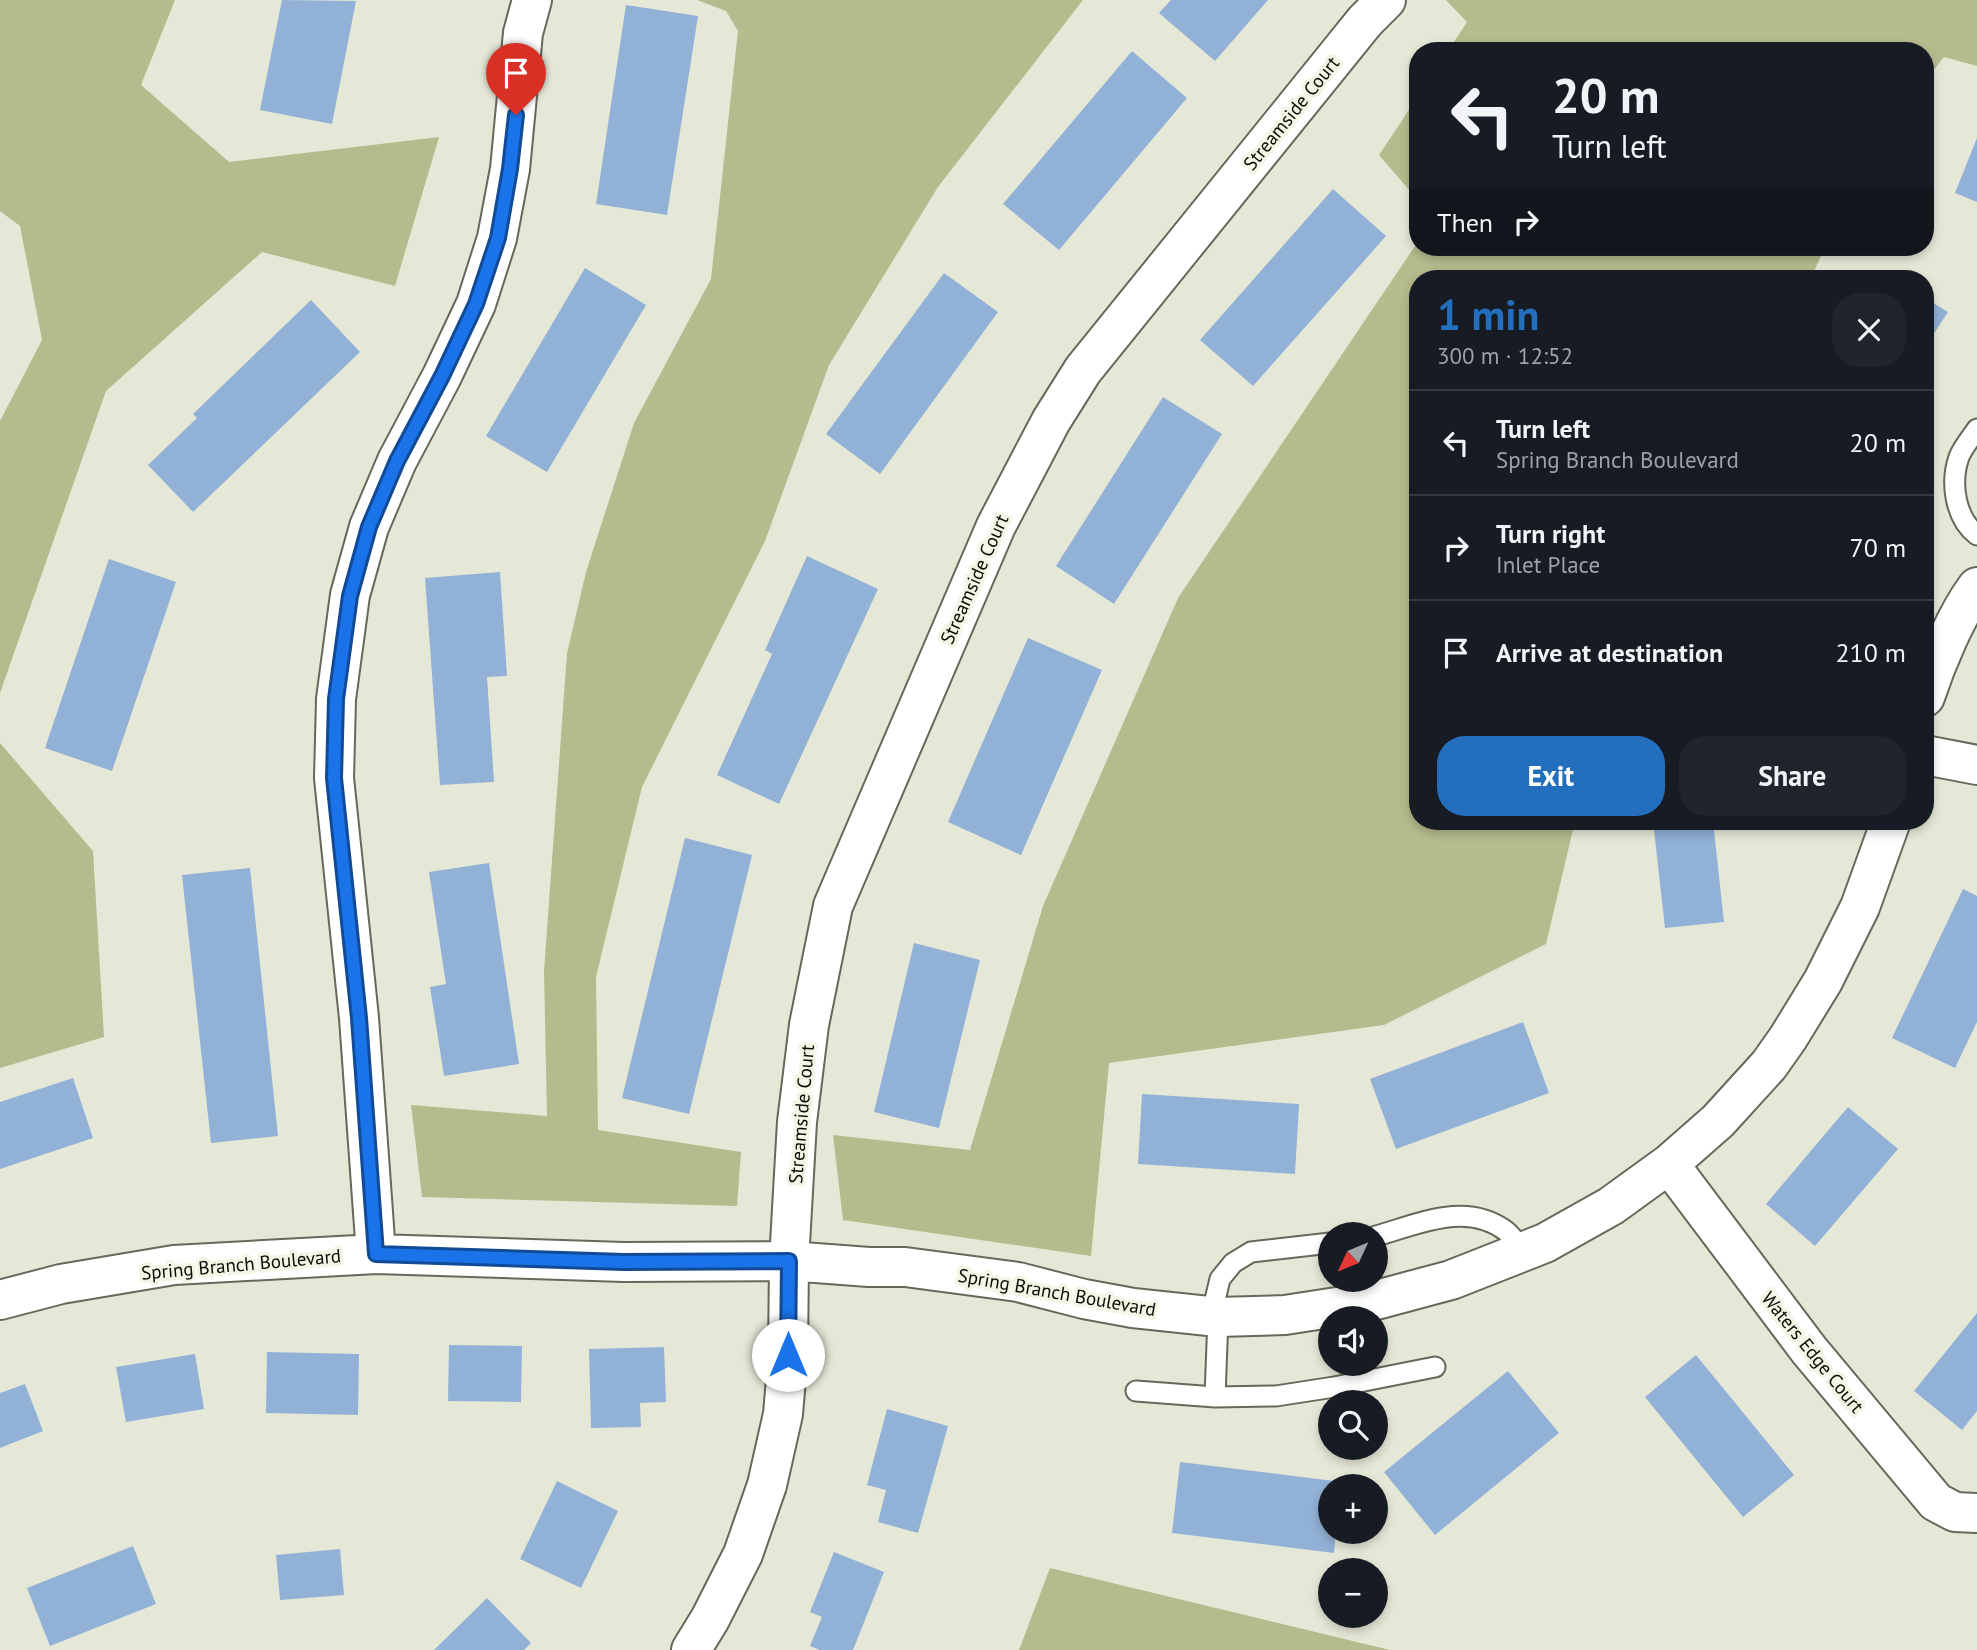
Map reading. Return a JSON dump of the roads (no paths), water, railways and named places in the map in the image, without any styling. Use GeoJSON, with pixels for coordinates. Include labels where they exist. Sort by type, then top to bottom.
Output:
{"type":"FeatureCollection","features":[{"type":"Feature","properties":{"kind":"street"},"geometry":{"type":"LineString","coordinates":[[376,1254],[359,1018],[334,778],[336,699],[350,596],[369,527],[397,461],[476,304],[498,238],[510,169],[523,33],[532,0]]}},
{"type":"Feature","properties":{"kind":"street","name":"Streamside Court"},"geometry":{"type":"LineString","coordinates":[[691,1650],[743,1554],[767,1485],[783,1414],[788,1355],[789,1261],[797,1122],[809,1025],[833,906],[996,526],[1051,421],[1083,370],[1365,21],[1386,0]]}},
{"type":"Feature","properties":{"kind":"street"},"geometry":{"type":"LineString","coordinates":[[1934,671],[1968,599],[1977,587]]}},
{"type":"Feature","properties":{"kind":"street"},"geometry":{"type":"LineString","coordinates":[[1934,757],[1977,765]]}},
{"type":"Feature","properties":{"kind":"street","name":"Spring Branch Boulevard"},"geometry":{"type":"LineString","coordinates":[[0,1300],[61,1284],[174,1265],[376,1254],[624,1262],[789,1261],[905,1267],[1018,1282],[1133,1308],[1218,1317],[1285,1315],[1369,1303],[1451,1280],[1545,1243],[1611,1206],[1669,1164],[1718,1121],[1769,1065],[1823,981],[1860,907],[1888,830]]}},
{"type":"Feature","properties":{"kind":"street","name":"Waters Edge Court"},"geometry":{"type":"LineString","coordinates":[[1669,1164],[1809,1350],[1936,1502],[1955,1512],[1977,1513]]}},
{"type":"Feature","properties":{"kind":"lane"},"geometry":{"type":"LineString","coordinates":[[1977,429],[1960,456],[1954,481],[1958,506],[1970,530],[1977,535]]}},
{"type":"Feature","properties":{"kind":"lane"},"geometry":{"type":"LineString","coordinates":[[1388,1233],[1461,1215],[1486,1220],[1508,1233],[1524,1252]]}},
{"type":"Feature","properties":{"kind":"lane"},"geometry":{"type":"LineString","coordinates":[[1215,1397],[1218,1317],[1215,1300],[1220,1279],[1233,1263],[1251,1252],[1318,1244]]}},
{"type":"Feature","properties":{"kind":"lane"},"geometry":{"type":"LineString","coordinates":[[1136,1391],[1215,1397],[1276,1396],[1436,1367]]}}]}
